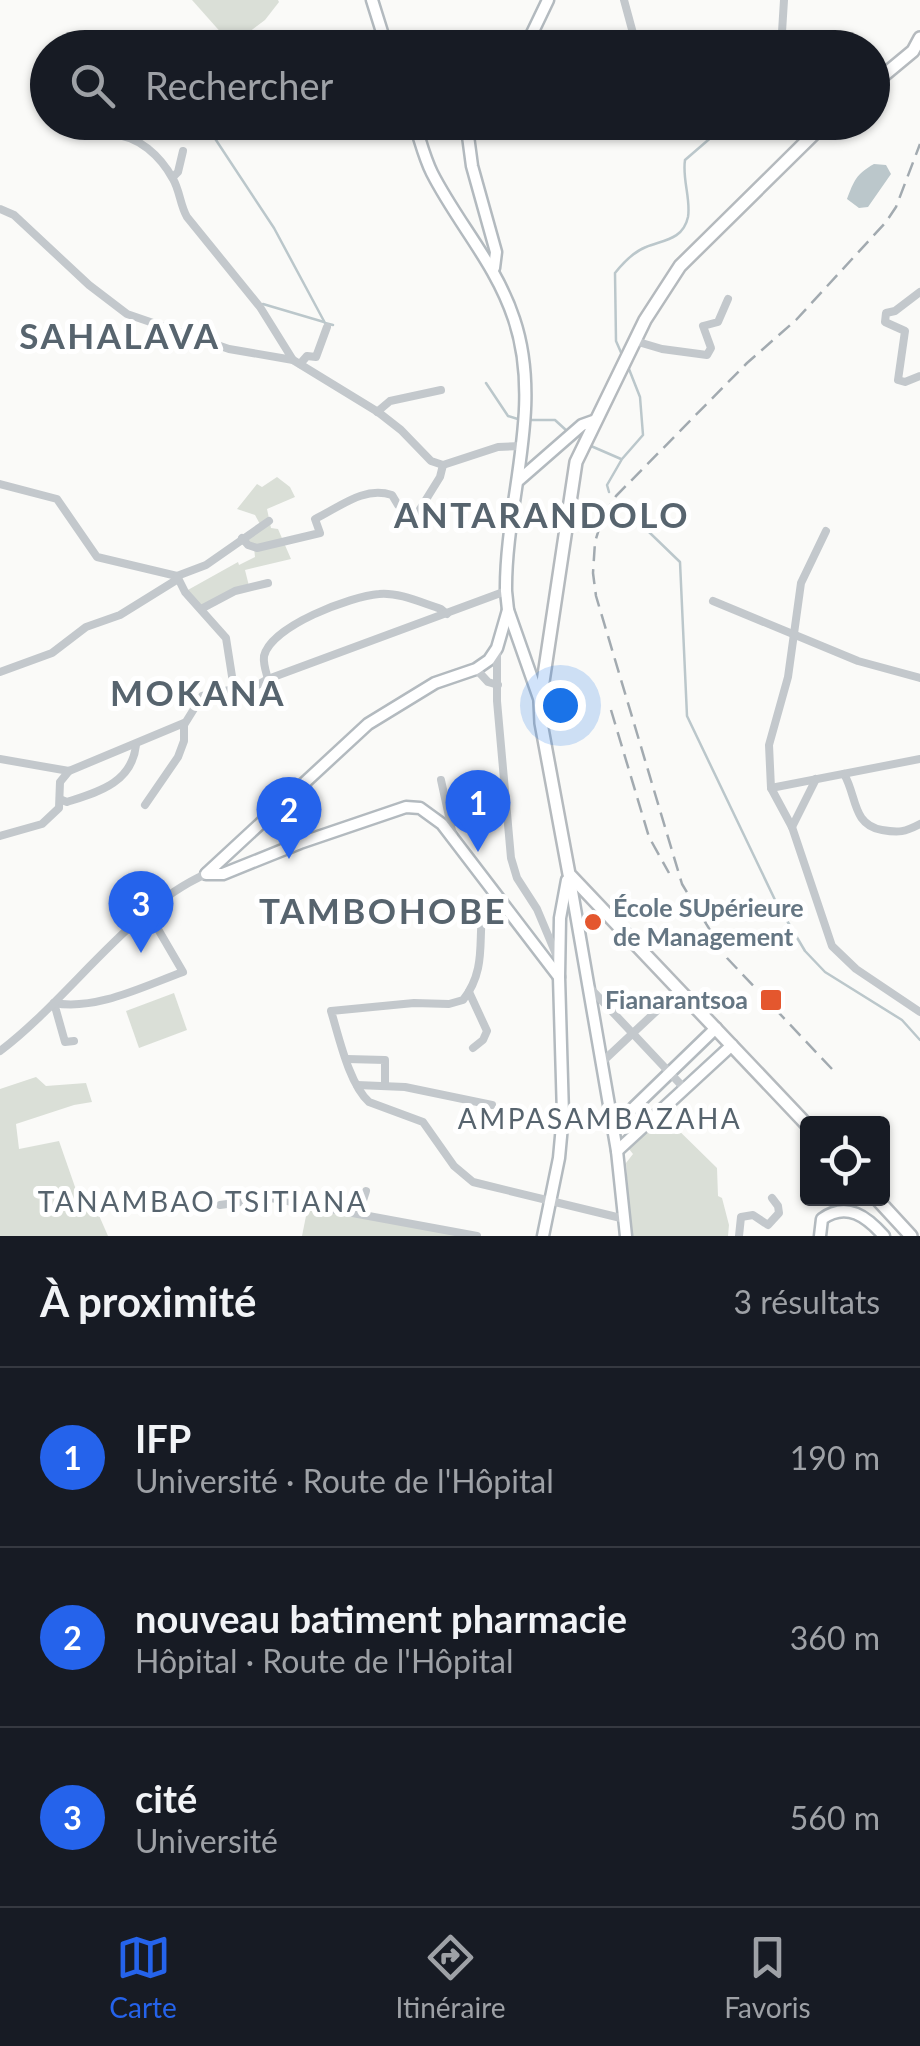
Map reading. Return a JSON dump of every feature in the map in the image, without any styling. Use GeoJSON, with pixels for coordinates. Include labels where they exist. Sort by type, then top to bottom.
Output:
{"type":"FeatureCollection","features":[{"type":"Feature","properties":{"kind":"main road"},"geometry":{"type":"LineString","coordinates":[[890,70],[913,50],[920,38]]}},
{"type":"Feature","properties":{"kind":"main road"},"geometry":{"type":"LineString","coordinates":[[800,1117],[569,874],[540,702],[576,462],[635,341],[680,266],[806,140]]}},
{"type":"Feature","properties":{"kind":"main road"},"geometry":{"type":"LineString","coordinates":[[883,1206],[911,1236]]}},
{"type":"Feature","properties":{"kind":"street"},"geometry":{"type":"LineString","coordinates":[[372,0],[381,30]]}},
{"type":"Feature","properties":{"kind":"street"},"geometry":{"type":"LineString","coordinates":[[534,30],[548,0]]}},
{"type":"Feature","properties":{"kind":"street"},"geometry":{"type":"LineString","coordinates":[[624,0],[632,30]]}},
{"type":"Feature","properties":{"kind":"street"},"geometry":{"type":"LineString","coordinates":[[782,30],[784,0]]}},
{"type":"Feature","properties":{"kind":"street"},"geometry":{"type":"LineString","coordinates":[[137,140],[173,177],[180,205],[260,307],[296,362]]}},
{"type":"Feature","properties":{"kind":"street"},"geometry":{"type":"LineString","coordinates":[[421,140],[433,174],[494,269],[516,323],[524,365],[524,420],[506,591],[508,610],[540,702]]}},
{"type":"Feature","properties":{"kind":"street"},"geometry":{"type":"LineString","coordinates":[[469,140],[496,252],[494,269]]}},
{"type":"Feature","properties":{"kind":"street"},"geometry":{"type":"LineString","coordinates":[[173,177],[183,151]]}},
{"type":"Feature","properties":{"kind":"street"},"geometry":{"type":"LineString","coordinates":[[0,209],[14,216],[89,286],[128,314],[229,349],[296,362],[378,413],[432,461],[444,465],[498,447],[522,446]]}},
{"type":"Feature","properties":{"kind":"street"},"geometry":{"type":"LineString","coordinates":[[920,292],[896,311],[886,313],[884,322],[906,332],[898,380],[905,382],[920,376]]}},
{"type":"Feature","properties":{"kind":"street"},"geometry":{"type":"LineString","coordinates":[[635,341],[707,355],[712,348],[703,326],[718,322],[728,299]]}},
{"type":"Feature","properties":{"kind":"street"},"geometry":{"type":"LineString","coordinates":[[296,362],[307,356],[316,357],[327,327]]}},
{"type":"Feature","properties":{"kind":"street"},"geometry":{"type":"LineString","coordinates":[[378,413],[390,401],[441,390]]}},
{"type":"Feature","properties":{"kind":"street"},"geometry":{"type":"LineString","coordinates":[[519,480],[582,425],[596,420]]}},
{"type":"Feature","properties":{"kind":"street"},"geometry":{"type":"LineString","coordinates":[[242,538],[257,548],[320,533],[315,519],[354,496],[372,493],[392,495],[398,505],[412,515],[417,514],[444,465]]}},
{"type":"Feature","properties":{"kind":"street"},"geometry":{"type":"LineString","coordinates":[[0,484],[57,499],[88,546],[104,561],[178,578],[226,638],[234,689]]}},
{"type":"Feature","properties":{"kind":"street"},"geometry":{"type":"LineString","coordinates":[[0,672],[52,653],[86,627],[120,615],[206,565],[269,521]]}},
{"type":"Feature","properties":{"kind":"street"},"geometry":{"type":"LineString","coordinates":[[826,531],[801,584],[788,677],[769,745],[770,788],[792,827],[832,946],[856,969],[920,1012]]}},
{"type":"Feature","properties":{"kind":"street"},"geometry":{"type":"LineString","coordinates":[[202,609],[235,591],[268,583]]}},
{"type":"Feature","properties":{"kind":"street"},"geometry":{"type":"LineString","coordinates":[[144,806],[178,757],[186,722],[202,696],[249,690],[506,591]]}},
{"type":"Feature","properties":{"kind":"street"},"geometry":{"type":"LineString","coordinates":[[268,680],[263,660],[278,637],[291,625],[338,605],[384,593],[447,614]]}},
{"type":"Feature","properties":{"kind":"street"},"geometry":{"type":"LineString","coordinates":[[713,601],[858,661],[920,678]]}},
{"type":"Feature","properties":{"kind":"street"},"geometry":{"type":"LineString","coordinates":[[508,610],[498,648],[498,685],[511,858],[517,878],[537,909],[560,962]]}},
{"type":"Feature","properties":{"kind":"street"},"geometry":{"type":"LineString","coordinates":[[0,1051],[148,912],[180,886],[206,874],[368,724],[436,683],[476,668],[498,648]]}},
{"type":"Feature","properties":{"kind":"street"},"geometry":{"type":"LineString","coordinates":[[476,668],[488,682],[498,685]]}},
{"type":"Feature","properties":{"kind":"street"},"geometry":{"type":"LineString","coordinates":[[0,836],[42,824],[60,808],[60,782],[69,771],[186,722]]}},
{"type":"Feature","properties":{"kind":"street"},"geometry":{"type":"LineString","coordinates":[[62,800],[67,802],[105,790],[135,758],[136,744]]}},
{"type":"Feature","properties":{"kind":"street"},"geometry":{"type":"LineString","coordinates":[[0,759],[69,771]]}},
{"type":"Feature","properties":{"kind":"street"},"geometry":{"type":"LineString","coordinates":[[770,788],[920,760]]}},
{"type":"Feature","properties":{"kind":"street"},"geometry":{"type":"LineString","coordinates":[[844,774],[860,819],[870,828],[902,834],[918,828]]}},
{"type":"Feature","properties":{"kind":"street"},"geometry":{"type":"LineString","coordinates":[[792,827],[816,779]]}},
{"type":"Feature","properties":{"kind":"street"},"geometry":{"type":"LineString","coordinates":[[442,780],[453,837]]}},
{"type":"Feature","properties":{"kind":"street"},"geometry":{"type":"LineString","coordinates":[[206,874],[223,874],[300,842],[406,806],[420,808],[433,814],[453,837],[559,976]]}},
{"type":"Feature","properties":{"kind":"street"},"geometry":{"type":"LineString","coordinates":[[543,1236],[564,1115],[560,918],[569,874]]}},
{"type":"Feature","properties":{"kind":"street"},"geometry":{"type":"LineString","coordinates":[[569,874],[601,1064],[617,1118],[630,1142]]}},
{"type":"Feature","properties":{"kind":"street"},"geometry":{"type":"LineString","coordinates":[[494,892],[483,904],[480,968],[463,1000],[332,1010],[357,1086],[368,1102],[423,1122],[454,1166],[473,1182],[625,1218]]}},
{"type":"Feature","properties":{"kind":"street"},"geometry":{"type":"LineString","coordinates":[[54,1002],[68,1005],[98,1000],[182,972],[148,912]]}},
{"type":"Feature","properties":{"kind":"street"},"geometry":{"type":"LineString","coordinates":[[587,984],[686,1089]]}},
{"type":"Feature","properties":{"kind":"street"},"geometry":{"type":"LineString","coordinates":[[601,1064],[680,989]]}},
{"type":"Feature","properties":{"kind":"street"},"geometry":{"type":"LineString","coordinates":[[469,992],[486,1030],[483,1040],[473,1048]]}},
{"type":"Feature","properties":{"kind":"street"},"geometry":{"type":"LineString","coordinates":[[54,1002],[66,1042],[74,1041]]}},
{"type":"Feature","properties":{"kind":"street"},"geometry":{"type":"LineString","coordinates":[[626,1236],[617,1118],[716,1028]]}},
{"type":"Feature","properties":{"kind":"street"},"geometry":{"type":"LineString","coordinates":[[617,1151],[732,1045]]}},
{"type":"Feature","properties":{"kind":"street"},"geometry":{"type":"LineString","coordinates":[[348,1059],[386,1061],[385,1085]]}},
{"type":"Feature","properties":{"kind":"street"},"geometry":{"type":"LineString","coordinates":[[357,1086],[385,1085],[456,1095],[492,1105]]}},
{"type":"Feature","properties":{"kind":"street"},"geometry":{"type":"LineString","coordinates":[[359,1213],[366,1191]]}},
{"type":"Feature","properties":{"kind":"street"},"geometry":{"type":"LineString","coordinates":[[220,1205],[270,1198],[477,1236]]}},
{"type":"Feature","properties":{"kind":"street"},"geometry":{"type":"LineString","coordinates":[[740,1236],[742,1217],[753,1215],[768,1225],[779,1213],[772,1198]]}},
{"type":"Feature","properties":{"kind":"street"},"geometry":{"type":"LineString","coordinates":[[820,1236],[822,1219],[850,1210],[862,1215],[884,1236]]}},
{"type":"Feature","properties":{"kind":"shaded area"},"geometry":{"type":"Polygon","coordinates":[[[192,0],[279,2],[252,30],[219,30],[192,0]]]}},
{"type":"Feature","properties":{"kind":"shaded area"},"geometry":{"type":"Polygon","coordinates":[[[874,164],[886,165],[891,174],[868,207],[859,208],[847,199],[856,178],[874,164]]]}},
{"type":"Feature","properties":{"kind":"shaded area"},"geometry":{"type":"Polygon","coordinates":[[[277,477],[295,497],[267,509],[271,528],[278,529],[291,559],[245,570],[249,586],[202,607],[186,591],[238,562],[239,565],[255,557],[254,548],[237,543],[261,526],[255,515],[237,509],[257,484],[262,487],[277,477]]]}},
{"type":"Feature","properties":{"kind":"shaded area"},"geometry":{"type":"Polygon","coordinates":[[[174,993],[187,1030],[139,1048],[126,1011],[174,993]]]}},
{"type":"Feature","properties":{"kind":"shaded area"},"geometry":{"type":"Polygon","coordinates":[[[36,1077],[46,1086],[86,1083],[92,1102],[16,1124],[19,1149],[59,1141],[82,1207],[94,1204],[108,1236],[0,1236],[0,1089],[36,1077]]]}},
{"type":"Feature","properties":{"kind":"shaded area"},"geometry":{"type":"Polygon","coordinates":[[[664,1116],[717,1168],[718,1196],[722,1198],[729,1225],[728,1236],[631,1236],[626,1163],[633,1154],[629,1149],[664,1116]]]}},
{"type":"Feature","properties":{"kind":"shaded area"},"geometry":{"type":"Polygon","coordinates":[[[308,1206],[464,1236],[302,1236],[308,1206]]]}},
{"type":"Feature","properties":{"kind":"waterway"},"geometry":{"type":"LineString","coordinates":[[216,140],[274,228],[325,323],[333,325]]}},
{"type":"Feature","properties":{"kind":"waterway"},"geometry":{"type":"LineString","coordinates":[[623,357],[616,341],[615,273],[637,252],[682,230],[689,210],[685,160],[708,140]]}},
{"type":"Feature","properties":{"kind":"waterway"},"geometry":{"type":"LineString","coordinates":[[263,304],[324,322]]}},
{"type":"Feature","properties":{"kind":"waterway"},"geometry":{"type":"LineString","coordinates":[[609,492],[607,485],[622,459],[643,435],[640,397],[627,364]]}},
{"type":"Feature","properties":{"kind":"waterway"},"geometry":{"type":"LineString","coordinates":[[486,383],[508,416],[521,420]]}},
{"type":"Feature","properties":{"kind":"waterway"},"geometry":{"type":"LineString","coordinates":[[529,420],[555,420],[567,431]]}},
{"type":"Feature","properties":{"kind":"waterway"},"geometry":{"type":"LineString","coordinates":[[591,446],[621,459]]}},
{"type":"Feature","properties":{"kind":"waterway"},"geometry":{"type":"LineString","coordinates":[[620,504],[680,562],[687,716],[776,902],[805,951],[825,972],[902,1020],[920,1040]]}},
{"type":"Feature","properties":{"kind":"railway"},"geometry":{"type":"LineString","coordinates":[[832,1069],[727,958],[682,884],[596,596],[595,542],[603,516],[616,496],[747,363],[796,320],[886,222],[896,207],[920,144]]}},
{"type":"Feature","properties":{"kind":"railway"},"geometry":{"type":"LineString","coordinates":[[611,710],[649,837],[669,873]]}},
{"type":"Feature","properties":{"kind":"place","name":"IFP"},"geometry":{"type":"Point","coordinates":[478,852]}},
{"type":"Feature","properties":{"kind":"place","name":"nouveau batiment pharmacie"},"geometry":{"type":"Point","coordinates":[289,859]}},
{"type":"Feature","properties":{"kind":"place","name":"École SUpérieure de Management"},"geometry":{"type":"Point","coordinates":[593,922]}},
{"type":"Feature","properties":{"kind":"place","name":"cité"},"geometry":{"type":"Point","coordinates":[141,953]}},
{"type":"Feature","properties":{"kind":"place","name":"Fianarantsoa"},"geometry":{"type":"Point","coordinates":[771,1000]}},
{"type":"Feature","properties":{"kind":"district","name":"SAHALAVA"},"geometry":{"type":"Point","coordinates":[120,337]}},
{"type":"Feature","properties":{"kind":"district","name":"ANTARANDOLO"},"geometry":{"type":"Point","coordinates":[542,516]}},
{"type":"Feature","properties":{"kind":"district","name":"MOKANA"},"geometry":{"type":"Point","coordinates":[198,694]}},
{"type":"Feature","properties":{"kind":"district","name":"TAMBOHOBE"},"geometry":{"type":"Point","coordinates":[383,912]}},
{"type":"Feature","properties":{"kind":"district","name":"AMPASAMBAZAHA"},"geometry":{"type":"Point","coordinates":[600,1119]}},
{"type":"Feature","properties":{"kind":"district","name":"TANAMBAO TSITIANA"},"geometry":{"type":"Point","coordinates":[203,1202]}}]}
